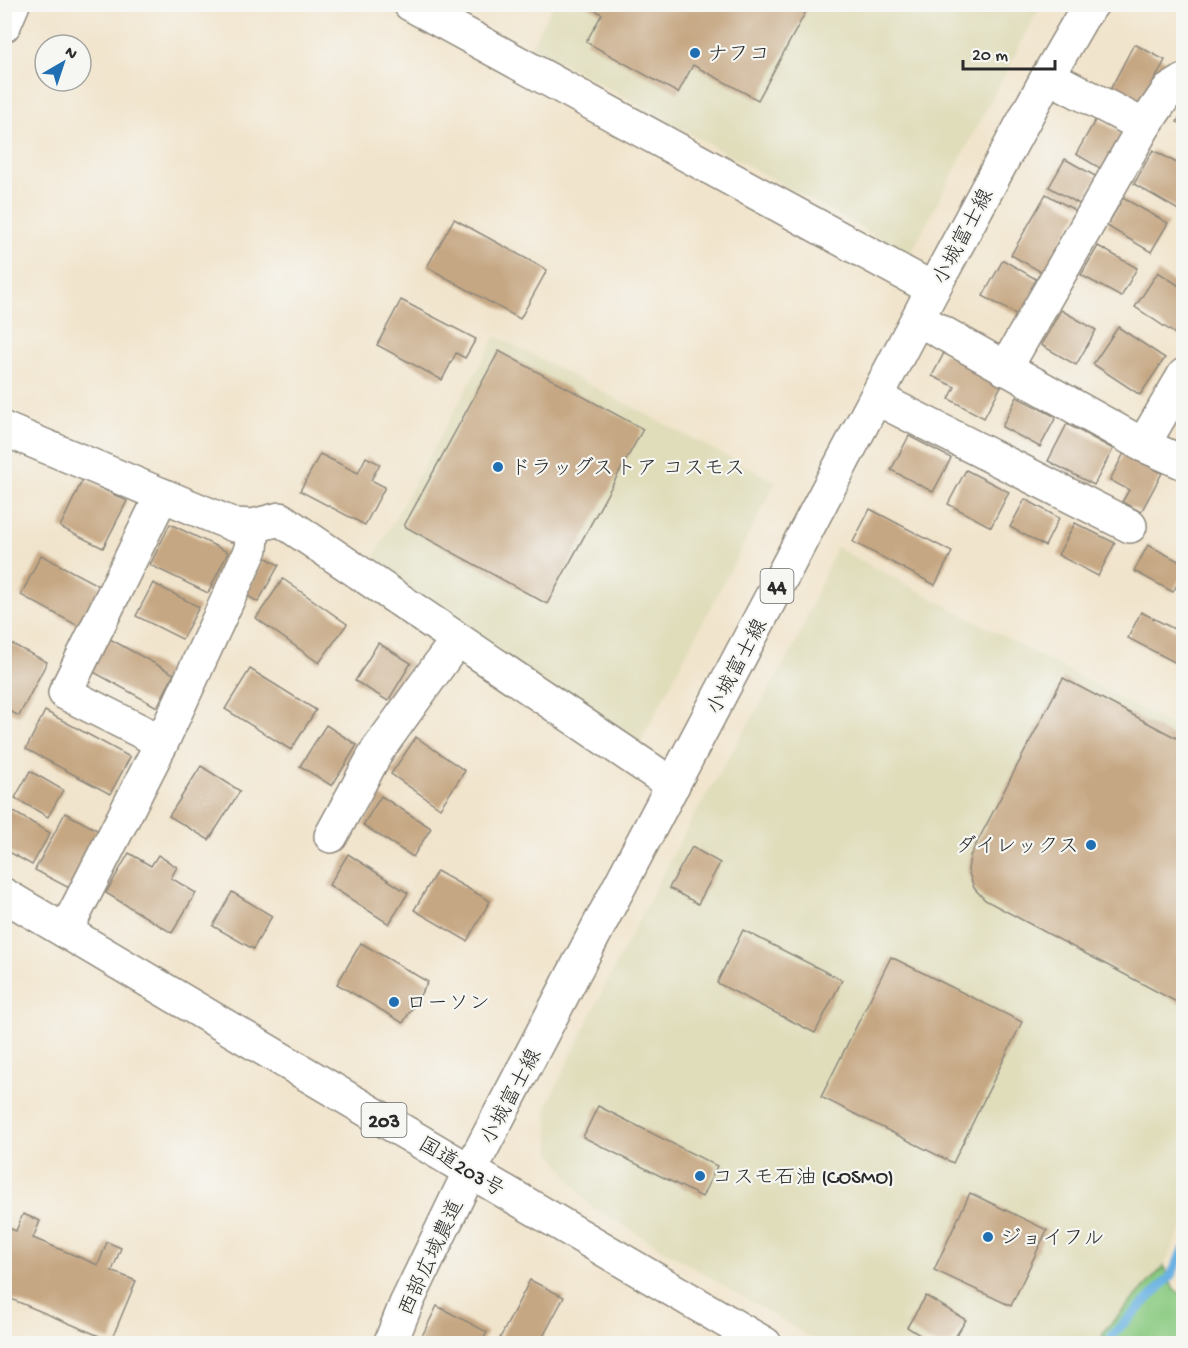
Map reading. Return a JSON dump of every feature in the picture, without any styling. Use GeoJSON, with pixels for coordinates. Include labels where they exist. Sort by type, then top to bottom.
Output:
{"type":"FeatureCollection","features":[{"type":"Feature","properties":{"kind":"main road"},"geometry":{"type":"LineString","coordinates":[[4,25],[13,4]]}},
{"type":"Feature","properties":{"kind":"main road"},"geometry":{"type":"LineString","coordinates":[[410,4],[933,289]]}},
{"type":"Feature","properties":{"kind":"main road","name":"小城富士線"},"geometry":{"type":"LineString","coordinates":[[470,1172],[933,289],[1048,76],[1092,4]]}},
{"type":"Feature","properties":{"kind":"main road"},"geometry":{"type":"LineString","coordinates":[[1048,76],[1144,126]]}},
{"type":"Feature","properties":{"kind":"main road"},"geometry":{"type":"LineString","coordinates":[[1005,369],[1144,126],[1168,91],[1184,81]]}},
{"type":"Feature","properties":{"kind":"main road"},"geometry":{"type":"LineString","coordinates":[[918,319],[1143,445],[1184,463]]}},
{"type":"Feature","properties":{"kind":"main road"},"geometry":{"type":"LineString","coordinates":[[1143,445],[1184,375]]}},
{"type":"Feature","properties":{"kind":"main road"},"geometry":{"type":"LineString","coordinates":[[876,398],[1130,526]]}},
{"type":"Feature","properties":{"kind":"main road"},"geometry":{"type":"LineString","coordinates":[[4,429],[234,525],[253,526],[280,519],[673,785]]}},
{"type":"Feature","properties":{"kind":"main road"},"geometry":{"type":"LineString","coordinates":[[162,495],[65,693],[162,742]]}},
{"type":"Feature","properties":{"kind":"main road"},"geometry":{"type":"LineString","coordinates":[[66,930],[162,742],[251,549],[253,526]]}},
{"type":"Feature","properties":{"kind":"main road"},"geometry":{"type":"LineString","coordinates":[[331,836],[377,751],[457,640]]}},
{"type":"Feature","properties":{"kind":"main road","name":"国道203号"},"geometry":{"type":"LineString","coordinates":[[4,895],[765,1344]]}},
{"type":"Feature","properties":{"kind":"main road","name":"西部広域農道"},"geometry":{"type":"LineString","coordinates":[[390,1344],[406,1304],[470,1172]]}},
{"type":"Feature","properties":{"kind":"shaded area"},"geometry":{"type":"Polygon","coordinates":[[[553,5],[1041,5],[910,255],[531,46],[553,5]]]}},
{"type":"Feature","properties":{"kind":"shaded area"},"geometry":{"type":"Polygon","coordinates":[[[496,336],[776,482],[638,747],[371,562],[496,336]]]}},
{"type":"Feature","properties":{"kind":"shaded area"},"geometry":{"type":"Polygon","coordinates":[[[836,547],[1183,732],[1183,1226],[1164,1266],[1105,1330],[1100,1343],[820,1343],[589,1205],[551,1153],[546,1107],[615,966],[686,830],[796,643],[836,547]]]}},
{"type":"Feature","properties":{"kind":"green space"},"geometry":{"type":"Polygon","coordinates":[[[1164,1266],[1174,1290],[1183,1295],[1183,1343],[1100,1343],[1105,1330],[1164,1266]]]}},
{"type":"Feature","properties":{"kind":"building","name":"ナフコ"},"geometry":{"type":"Polygon","coordinates":[[[584,4],[810,4],[758,100],[693,65],[678,93],[586,42],[602,14],[584,4]]]}},
{"type":"Feature","properties":{"kind":"building"},"geometry":{"type":"Polygon","coordinates":[[[1134,44],[1165,60],[1141,106],[1110,90],[1134,44]]]}},
{"type":"Feature","properties":{"kind":"building"},"geometry":{"type":"Polygon","coordinates":[[[1184,109],[1184,125],[1177,122],[1184,109]]]}},
{"type":"Feature","properties":{"kind":"building"},"geometry":{"type":"Polygon","coordinates":[[[1096,119],[1123,134],[1103,170],[1076,154],[1096,119]]]}},
{"type":"Feature","properties":{"kind":"building"},"geometry":{"type":"Polygon","coordinates":[[[1153,150],[1184,167],[1184,205],[1180,211],[1134,184],[1153,150]]]}},
{"type":"Feature","properties":{"kind":"building"},"geometry":{"type":"Polygon","coordinates":[[[1065,159],[1097,177],[1081,205],[1049,187],[1065,159]]]}},
{"type":"Feature","properties":{"kind":"building"},"geometry":{"type":"Polygon","coordinates":[[[1046,194],[1078,212],[1043,273],[1011,255],[1046,194]]]}},
{"type":"Feature","properties":{"kind":"building"},"geometry":{"type":"Polygon","coordinates":[[[1123,198],[1168,223],[1151,252],[1107,226],[1123,198]]]}},
{"type":"Feature","properties":{"kind":"building"},"geometry":{"type":"Polygon","coordinates":[[[454,219],[547,270],[520,319],[427,267],[454,219]]]}},
{"type":"Feature","properties":{"kind":"building"},"geometry":{"type":"Polygon","coordinates":[[[1098,246],[1137,268],[1121,297],[1081,275],[1098,246]]]}},
{"type":"Feature","properties":{"kind":"building"},"geometry":{"type":"Polygon","coordinates":[[[1003,260],[1041,282],[1021,317],[983,296],[1003,260]]]}},
{"type":"Feature","properties":{"kind":"building"},"geometry":{"type":"Polygon","coordinates":[[[1158,272],[1184,289],[1184,331],[1180,337],[1135,307],[1158,272]]]}},
{"type":"Feature","properties":{"kind":"building"},"geometry":{"type":"Polygon","coordinates":[[[401,300],[476,339],[465,358],[456,353],[442,380],[377,345],[401,300]]]}},
{"type":"Feature","properties":{"kind":"building"},"geometry":{"type":"Polygon","coordinates":[[[1061,310],[1096,330],[1076,365],[1041,345],[1061,310]]]}},
{"type":"Feature","properties":{"kind":"building"},"geometry":{"type":"Polygon","coordinates":[[[1118,327],[1165,358],[1140,395],[1093,364],[1118,327]]]}},
{"type":"Feature","properties":{"kind":"building"},"geometry":{"type":"Polygon","coordinates":[[[499,351],[643,429],[547,604],[404,526],[499,351]]]}},
{"type":"Feature","properties":{"kind":"building"},"geometry":{"type":"Polygon","coordinates":[[[944,353],[1002,384],[984,418],[949,399],[955,387],[932,376],[944,353]]]}},
{"type":"Feature","properties":{"kind":"building"},"geometry":{"type":"Polygon","coordinates":[[[1017,397],[1056,417],[1040,447],[1002,427],[1017,397]]]}},
{"type":"Feature","properties":{"kind":"building"},"geometry":{"type":"Polygon","coordinates":[[[1067,424],[1113,449],[1094,485],[1048,461],[1067,424]]]}},
{"type":"Feature","properties":{"kind":"building"},"geometry":{"type":"Polygon","coordinates":[[[909,436],[951,458],[933,492],[891,470],[909,436]]]}},
{"type":"Feature","properties":{"kind":"building"},"geometry":{"type":"Polygon","coordinates":[[[1124,453],[1162,473],[1141,512],[1122,502],[1129,490],[1110,480],[1124,453]]]}},
{"type":"Feature","properties":{"kind":"building"},"geometry":{"type":"Polygon","coordinates":[[[320,454],[358,473],[366,457],[380,464],[371,480],[385,487],[365,525],[300,491],[320,454]]]}},
{"type":"Feature","properties":{"kind":"building"},"geometry":{"type":"Polygon","coordinates":[[[966,470],[1009,492],[991,527],[948,504],[966,470]]]}},
{"type":"Feature","properties":{"kind":"building"},"geometry":{"type":"Polygon","coordinates":[[[83,479],[127,501],[103,548],[60,527],[83,479]]]}},
{"type":"Feature","properties":{"kind":"building"},"geometry":{"type":"Polygon","coordinates":[[[1025,499],[1059,518],[1045,546],[1010,527],[1025,499]]]}},
{"type":"Feature","properties":{"kind":"building"},"geometry":{"type":"Polygon","coordinates":[[[870,509],[952,552],[935,585],[853,542],[870,509]]]}},
{"type":"Feature","properties":{"kind":"building"},"geometry":{"type":"Polygon","coordinates":[[[1075,523],[1115,543],[1098,576],[1058,555],[1075,523]]]}},
{"type":"Feature","properties":{"kind":"building"},"geometry":{"type":"Polygon","coordinates":[[[170,524],[228,552],[208,593],[150,565],[170,524]]]}},
{"type":"Feature","properties":{"kind":"building"},"geometry":{"type":"Polygon","coordinates":[[[1148,545],[1184,564],[1184,572],[1173,592],[1134,571],[1148,545]]]}},
{"type":"Feature","properties":{"kind":"building"},"geometry":{"type":"Polygon","coordinates":[[[41,555],[101,587],[80,627],[21,595],[41,555]]]}},
{"type":"Feature","properties":{"kind":"building"},"geometry":{"type":"Polygon","coordinates":[[[265,557],[279,565],[258,602],[244,594],[265,557]]]}},
{"type":"Feature","properties":{"kind":"building"},"geometry":{"type":"Polygon","coordinates":[[[283,579],[347,624],[319,663],[256,618],[283,579]]]}},
{"type":"Feature","properties":{"kind":"building"},"geometry":{"type":"Polygon","coordinates":[[[153,583],[199,607],[182,639],[136,616],[153,583]]]}},
{"type":"Feature","properties":{"kind":"building"},"geometry":{"type":"Polygon","coordinates":[[[1141,612],[1184,634],[1184,667],[1128,638],[1141,612]]]}},
{"type":"Feature","properties":{"kind":"building"},"geometry":{"type":"Polygon","coordinates":[[[108,638],[174,674],[157,707],[90,670],[108,638]]]}},
{"type":"Feature","properties":{"kind":"building"},"geometry":{"type":"Polygon","coordinates":[[[4,640],[47,662],[19,716],[4,708],[4,640]]]}},
{"type":"Feature","properties":{"kind":"building"},"geometry":{"type":"Polygon","coordinates":[[[378,643],[411,663],[388,701],[355,681],[378,643]]]}},
{"type":"Feature","properties":{"kind":"building"},"geometry":{"type":"Polygon","coordinates":[[[250,669],[316,710],[291,750],[225,709],[250,669]]]}},
{"type":"Feature","properties":{"kind":"building","name":"ダイレックス"},"geometry":{"type":"Polygon","coordinates":[[[1063,678],[1184,742],[1184,1006],[985,900],[974,888],[968,870],[970,856],[1063,678]]]}},
{"type":"Feature","properties":{"kind":"building"},"geometry":{"type":"Polygon","coordinates":[[[45,711],[130,757],[110,794],[26,749],[45,711]]]}},
{"type":"Feature","properties":{"kind":"building"},"geometry":{"type":"Polygon","coordinates":[[[326,725],[357,745],[332,786],[300,766],[326,725]]]}},
{"type":"Feature","properties":{"kind":"building"},"geometry":{"type":"Polygon","coordinates":[[[416,737],[465,771],[440,808],[391,774],[416,737]]]}},
{"type":"Feature","properties":{"kind":"building"},"geometry":{"type":"Polygon","coordinates":[[[201,766],[240,791],[209,840],[169,816],[201,766]]]}},
{"type":"Feature","properties":{"kind":"building"},"geometry":{"type":"Polygon","coordinates":[[[30,771],[63,790],[48,817],[15,798],[30,771]]]}},
{"type":"Feature","properties":{"kind":"building"},"geometry":{"type":"Polygon","coordinates":[[[381,796],[431,828],[413,857],[363,825],[381,796]]]}},
{"type":"Feature","properties":{"kind":"building"},"geometry":{"type":"Polygon","coordinates":[[[7,808],[50,833],[32,865],[4,849],[4,812],[7,808]]]}},
{"type":"Feature","properties":{"kind":"building"},"geometry":{"type":"Polygon","coordinates":[[[65,813],[101,832],[71,889],[35,870],[65,813]]]}},
{"type":"Feature","properties":{"kind":"building"},"geometry":{"type":"Polygon","coordinates":[[[692,847],[720,863],[698,904],[669,888],[692,847]]]}},
{"type":"Feature","properties":{"kind":"building"},"geometry":{"type":"Polygon","coordinates":[[[129,853],[151,866],[158,855],[177,867],[171,878],[196,893],[172,933],[106,893],[129,853]]]}},
{"type":"Feature","properties":{"kind":"building"},"geometry":{"type":"Polygon","coordinates":[[[348,854],[408,893],[389,924],[329,885],[348,854]]]}},
{"type":"Feature","properties":{"kind":"building"},"geometry":{"type":"Polygon","coordinates":[[[437,871],[490,901],[467,941],[414,910],[437,871]]]}},
{"type":"Feature","properties":{"kind":"building"},"geometry":{"type":"Polygon","coordinates":[[[232,892],[272,916],[253,949],[213,926],[232,892]]]}},
{"type":"Feature","properties":{"kind":"building"},"geometry":{"type":"Polygon","coordinates":[[[743,930],[842,980],[815,1033],[717,983],[743,930]]]}},
{"type":"Feature","properties":{"kind":"building"},"geometry":{"type":"Polygon","coordinates":[[[361,943],[428,982],[403,1023],[337,984],[361,943]]]}},
{"type":"Feature","properties":{"kind":"building"},"geometry":{"type":"Polygon","coordinates":[[[891,957],[1022,1022],[953,1163],[821,1097],[891,957]]]}},
{"type":"Feature","properties":{"kind":"building"},"geometry":{"type":"Polygon","coordinates":[[[598,1106],[717,1166],[702,1197],[583,1137],[598,1106]]]}},
{"type":"Feature","properties":{"kind":"building"},"geometry":{"type":"Polygon","coordinates":[[[970,1193],[1047,1230],[1011,1306],[934,1270],[970,1193]]]}},
{"type":"Feature","properties":{"kind":"building"},"geometry":{"type":"Polygon","coordinates":[[[23,1214],[40,1221],[33,1238],[98,1265],[107,1242],[121,1248],[112,1271],[136,1281],[111,1341],[4,1296],[4,1226],[16,1231],[23,1214]]]}},
{"type":"Feature","properties":{"kind":"building"},"geometry":{"type":"Polygon","coordinates":[[[530,1280],[564,1297],[539,1344],[497,1344],[530,1280]]]}},
{"type":"Feature","properties":{"kind":"building"},"geometry":{"type":"Polygon","coordinates":[[[926,1296],[966,1320],[951,1344],[934,1344],[907,1327],[926,1296]]]}},
{"type":"Feature","properties":{"kind":"building"},"geometry":{"type":"Polygon","coordinates":[[[437,1306],[487,1332],[481,1344],[418,1344],[437,1306]]]}},
{"type":"Feature","properties":{"kind":"waterway"},"geometry":{"type":"LineString","coordinates":[[1109,1344],[1112,1335],[1170,1277],[1184,1250]]}},
{"type":"Feature","properties":{"kind":"place","name":"ナフコ"},"geometry":{"type":"Point","coordinates":[695,53]}},
{"type":"Feature","properties":{"kind":"place","name":"ドラッグストア コスモス"},"geometry":{"type":"Point","coordinates":[498,467]}},
{"type":"Feature","properties":{"kind":"place","name":"ダイレックス"},"geometry":{"type":"Point","coordinates":[1091,845]}},
{"type":"Feature","properties":{"kind":"place","name":"ローソン"},"geometry":{"type":"Point","coordinates":[394,1002]}},
{"type":"Feature","properties":{"kind":"place","name":"コスモ石油 (COSMO)"},"geometry":{"type":"Point","coordinates":[700,1176]}},
{"type":"Feature","properties":{"kind":"place","name":"ジョイフル"},"geometry":{"type":"Point","coordinates":[988,1237]}}]}
